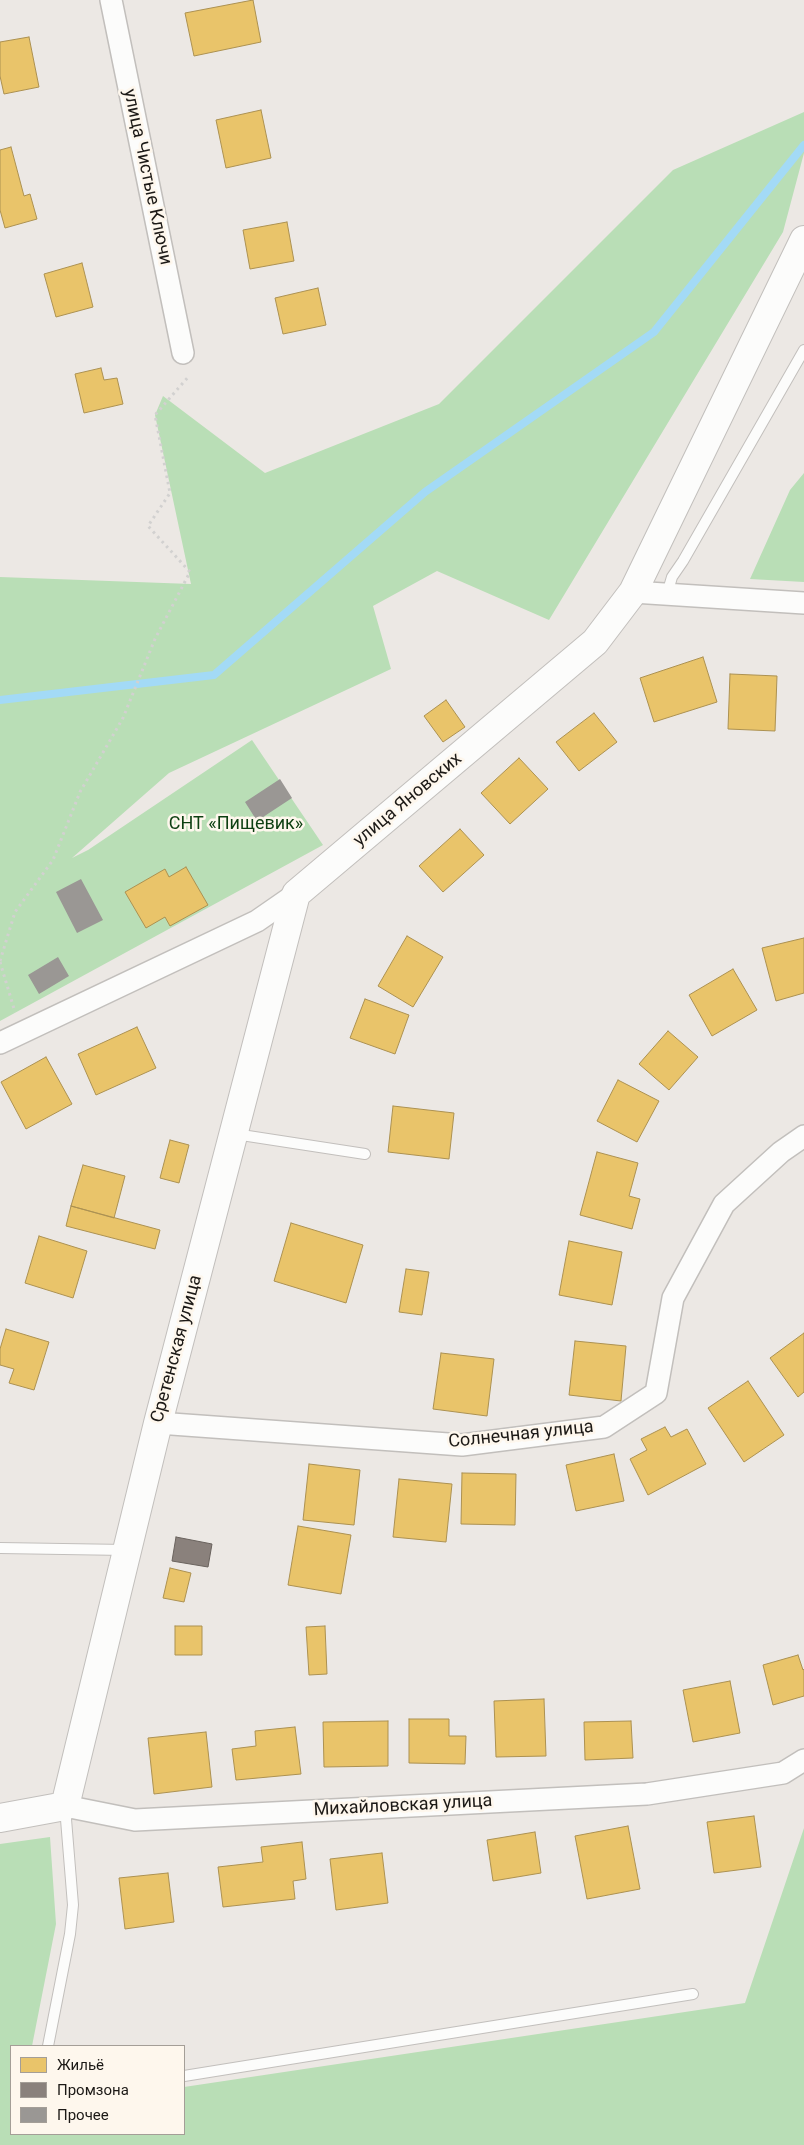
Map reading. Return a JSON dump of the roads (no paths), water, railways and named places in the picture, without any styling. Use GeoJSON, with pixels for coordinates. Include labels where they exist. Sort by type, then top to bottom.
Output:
{"type":"FeatureCollection","features":[{"type":"Feature","properties":{"kind":"street","name":"улица Чистые Ключи"},"geometry":{"type":"LineString","coordinates":[[111,0],[184,353]]}},
{"type":"Feature","properties":{"kind":"street","name":"улица Яновских"},"geometry":{"type":"LineString","coordinates":[[0,1043],[257,921],[296,894],[595,642],[633,592],[804,240]]}},
{"type":"Feature","properties":{"kind":"street"},"geometry":{"type":"LineString","coordinates":[[633,592],[804,603]]}},
{"type":"Feature","properties":{"kind":"street","name":"Сретенская улица"},"geometry":{"type":"LineString","coordinates":[[65,1806],[158,1423],[296,894]]}},
{"type":"Feature","properties":{"kind":"street","name":"Солнечная улица"},"geometry":{"type":"LineString","coordinates":[[158,1423],[462,1445],[604,1427],[656,1393],[673,1298],[724,1204],[781,1152],[804,1136]]}},
{"type":"Feature","properties":{"kind":"street","name":"Михайловская улица"},"geometry":{"type":"LineString","coordinates":[[0,1818],[65,1806],[135,1820],[647,1794],[783,1773],[804,1760]]}},
{"type":"Feature","properties":{"kind":"lane"},"geometry":{"type":"LineString","coordinates":[[667,594],[672,577],[804,350]]}},
{"type":"Feature","properties":{"kind":"lane"},"geometry":{"type":"LineString","coordinates":[[234,1134],[365,1154]]}},
{"type":"Feature","properties":{"kind":"lane"},"geometry":{"type":"LineString","coordinates":[[0,1548],[128,1550]]}},
{"type":"Feature","properties":{"kind":"lane"},"geometry":{"type":"LineString","coordinates":[[48,2045],[70,1934],[73,1905],[65,1806]]}},
{"type":"Feature","properties":{"kind":"lane"},"geometry":{"type":"LineString","coordinates":[[185,2076],[693,1994]]}},
{"type":"Feature","properties":{"kind":"waterway"},"geometry":{"type":"LineString","coordinates":[[0,700],[214,675],[425,492],[654,332],[804,145]]}},
{"type":"Feature","properties":{"kind":"park label","name":"СНТ «Пищевик»"},"geometry":{"type":"Point","coordinates":[236,824]}}]}
